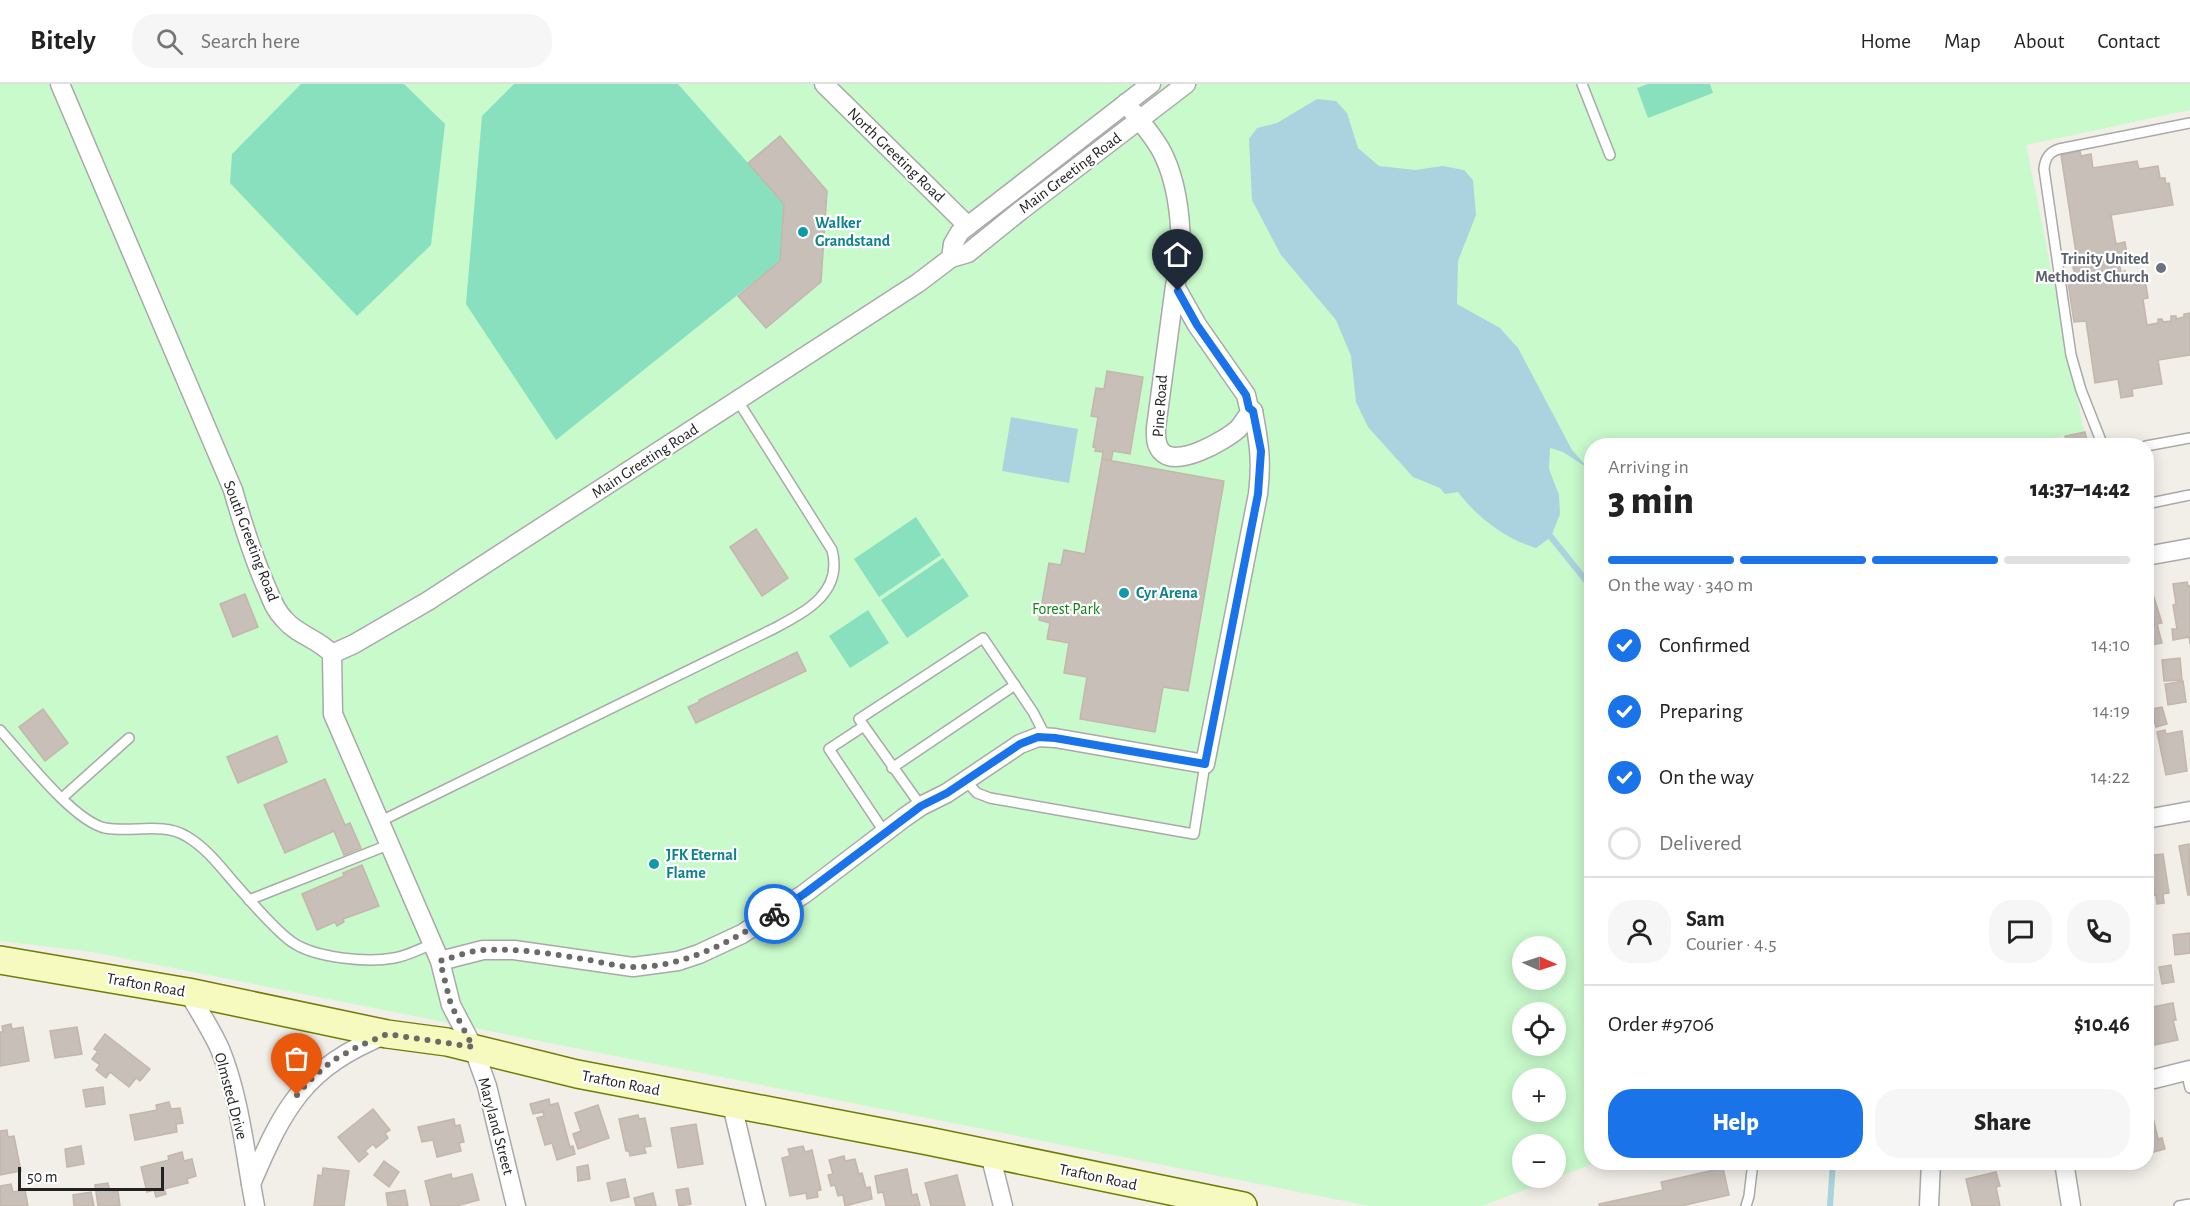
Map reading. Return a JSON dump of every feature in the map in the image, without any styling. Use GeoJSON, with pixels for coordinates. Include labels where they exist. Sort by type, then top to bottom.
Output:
{"type":"FeatureCollection","features":[{"type":"Feature","properties":{"kind":"street","name":"South Greeting Road"},"geometry":{"type":"LineString","coordinates":[[60,84],[232,490],[252,555],[272,601],[290,625],[326,646],[332,654]]}},
{"type":"Feature","properties":{"kind":"street","name":"North Greeting Road"},"geometry":{"type":"LineString","coordinates":[[824,84],[968,225]]}},
{"type":"Feature","properties":{"kind":"street","name":"Main Greeting Road"},"geometry":{"type":"LineString","coordinates":[[951,258],[955,238],[968,225],[1151,84]]}},
{"type":"Feature","properties":{"kind":"street","name":"Main Greeting Road"},"geometry":{"type":"LineString","coordinates":[[332,654],[354,644],[428,601],[918,283],[951,258],[968,254],[1020,211],[1186,84]]}},
{"type":"Feature","properties":{"kind":"street","name":"Pine Road"},"geometry":{"type":"LineString","coordinates":[[1126,103],[1163,153],[1173,183],[1181,252],[1181,267],[1175,286],[1156,415],[1156,443],[1159,449],[1174,458],[1195,453],[1230,435],[1253,411]]}},
{"type":"Feature","properties":{"kind":"street"},"geometry":{"type":"LineString","coordinates":[[440,961],[483,950],[543,952],[633,967],[678,961],[716,947],[742,934],[804,894],[921,806],[966,781],[1031,739],[1046,737],[1205,764],[1258,494],[1261,451],[1253,411],[1249,408],[1246,395],[1197,325],[1175,286]]}},
{"type":"Feature","properties":{"kind":"street"},"geometry":{"type":"LineString","coordinates":[[2154,555],[2190,548]]}},
{"type":"Feature","properties":{"kind":"street"},"geometry":{"type":"LineString","coordinates":[[332,654],[333,714],[440,961],[451,1005],[473,1047]]}},
{"type":"Feature","properties":{"kind":"street"},"geometry":{"type":"LineString","coordinates":[[2154,818],[2190,811]]}},
{"type":"Feature","properties":{"kind":"street","name":"Trafton Road"},"geometry":{"type":"LineString","coordinates":[[0,960],[188,992],[387,1034],[473,1047],[577,1074],[990,1154],[1243,1206]]}},
{"type":"Feature","properties":{"kind":"street","name":"Olmsted Drive"},"geometry":{"type":"LineString","coordinates":[[188,992],[210,1029],[228,1071],[240,1120],[255,1206]]}},
{"type":"Feature","properties":{"kind":"street"},"geometry":{"type":"LineString","coordinates":[[251,1184],[277,1126],[309,1081],[345,1053],[387,1034]]}},
{"type":"Feature","properties":{"kind":"street","name":"Maryland Street"},"geometry":{"type":"LineString","coordinates":[[473,1047],[487,1086],[516,1206]]}},
{"type":"Feature","properties":{"kind":"street"},"geometry":{"type":"LineString","coordinates":[[2154,1080],[2189,1076]]}},
{"type":"Feature","properties":{"kind":"street"},"geometry":{"type":"LineString","coordinates":[[732,1105],[756,1206]]}},
{"type":"Feature","properties":{"kind":"street"},"geometry":{"type":"LineString","coordinates":[[990,1154],[1003,1206]]}},
{"type":"Feature","properties":{"kind":"street"},"geometry":{"type":"LineString","coordinates":[[1929,1206],[1931,1170]]}},
{"type":"Feature","properties":{"kind":"street"},"geometry":{"type":"LineString","coordinates":[[2065,1170],[2070,1206]]}},
{"type":"Feature","properties":{"kind":"lane"},"geometry":{"type":"LineString","coordinates":[[1582,84],[1610,155]]}},
{"type":"Feature","properties":{"kind":"lane"},"geometry":{"type":"LineString","coordinates":[[2100,438],[2071,355],[2044,169],[2045,162],[2053,151],[2059,149],[2190,123]]}},
{"type":"Feature","properties":{"kind":"lane"},"geometry":{"type":"LineString","coordinates":[[379,822],[775,628],[802,612],[826,591],[835,567],[832,550],[738,401]]}},
{"type":"Feature","properties":{"kind":"lane"},"geometry":{"type":"LineString","coordinates":[[2154,445],[2190,438]]}},
{"type":"Feature","properties":{"kind":"lane"},"geometry":{"type":"LineString","coordinates":[[2154,502],[2190,495]]}},
{"type":"Feature","properties":{"kind":"lane"},"geometry":{"type":"LineString","coordinates":[[921,806],[859,719],[982,638],[1033,712],[1046,737]]}},
{"type":"Feature","properties":{"kind":"lane"},"geometry":{"type":"LineString","coordinates":[[892,768],[1015,685]]}},
{"type":"Feature","properties":{"kind":"lane"},"geometry":{"type":"LineString","coordinates":[[864,726],[829,749],[885,833]]}},
{"type":"Feature","properties":{"kind":"lane"},"geometry":{"type":"LineString","coordinates":[[0,730],[62,798],[83,817],[103,827],[126,830],[159,829],[183,834],[207,852],[249,900],[291,942],[322,954],[361,960],[389,959],[406,955],[432,944]]}},
{"type":"Feature","properties":{"kind":"lane"},"geometry":{"type":"LineString","coordinates":[[62,798],[129,738]]}},
{"type":"Feature","properties":{"kind":"lane"},"geometry":{"type":"LineString","coordinates":[[966,781],[977,793],[990,798],[1194,834],[1205,764]]}},
{"type":"Feature","properties":{"kind":"lane"},"geometry":{"type":"LineString","coordinates":[[249,900],[388,845]]}},
{"type":"Feature","properties":{"kind":"lane"},"geometry":{"type":"LineString","coordinates":[[1746,1206],[1752,1170]]}},
{"type":"Feature","properties":{"kind":"lane"},"geometry":{"type":"LineString","coordinates":[[2179,1206],[2190,1204]]}},
{"type":"Feature","properties":{"kind":"green space","name":"Forest Park"},"geometry":{"type":"Polygon","coordinates":[[[0,84],[2190,84],[2190,110],[2026,145],[2084,431],[2052,438],[1584,438],[1584,1167],[1566,1174],[1566,1134],[1512,1134],[1512,1188],[1530,1188],[1482,1206],[1370,1206],[92,952],[0,941],[0,84]]]}},
{"type":"Feature","properties":{"kind":"green space"},"geometry":{"type":"Polygon","coordinates":[[[301,84],[404,84],[445,124],[431,245],[357,316],[230,183],[232,154],[301,84]]]}},
{"type":"Feature","properties":{"kind":"green space"},"geometry":{"type":"Polygon","coordinates":[[[514,84],[678,84],[784,204],[780,261],[556,440],[466,304],[482,116],[514,84]]]}},
{"type":"Feature","properties":{"kind":"green space"},"geometry":{"type":"Polygon","coordinates":[[[1648,84],[1710,84],[1713,93],[1648,118],[1637,88],[1648,84]]]}},
{"type":"Feature","properties":{"kind":"green space"},"geometry":{"type":"Polygon","coordinates":[[[916,517],[941,555],[879,597],[854,559],[916,517]]]}},
{"type":"Feature","properties":{"kind":"green space"},"geometry":{"type":"Polygon","coordinates":[[[943,558],[969,596],[907,638],[881,600],[943,558]]]}},
{"type":"Feature","properties":{"kind":"green space"},"geometry":{"type":"Polygon","coordinates":[[[868,610],[889,643],[850,668],[829,636],[868,610]]]}},
{"type":"Feature","properties":{"kind":"water"},"geometry":{"type":"Polygon","coordinates":[[[1317,99],[1336,101],[1347,113],[1358,148],[1379,166],[1415,170],[1443,166],[1464,170],[1473,180],[1476,215],[1458,261],[1457,304],[1500,328],[1518,348],[1572,450],[1584,463],[1584,466],[1563,452],[1550,448],[1549,469],[1559,495],[1560,514],[1551,537],[1536,548],[1513,539],[1492,526],[1458,492],[1445,494],[1440,488],[1413,477],[1368,427],[1356,402],[1351,356],[1336,320],[1281,255],[1252,200],[1249,139],[1257,128],[1277,123],[1317,99]]]}},
{"type":"Feature","properties":{"kind":"water"},"geometry":{"type":"Polygon","coordinates":[[[1011,417],[1078,429],[1069,483],[1002,471],[1011,417]]]}},
{"type":"Feature","properties":{"kind":"building","name":"Walker Grandstand"},"geometry":{"type":"Polygon","coordinates":[[[780,136],[827,191],[821,282],[766,328],[738,296],[780,261],[784,204],[748,163],[780,136]]]}},
{"type":"Feature","properties":{"kind":"building"},"geometry":{"type":"Polygon","coordinates":[[[2080,151],[2081,156],[2091,154],[2093,168],[2137,161],[2139,169],[2158,166],[2160,178],[2165,178],[2166,184],[2169,183],[2173,205],[2111,215],[2116,244],[2125,242],[2128,260],[2119,261],[2121,272],[2125,271],[2126,276],[2144,273],[2148,298],[2143,299],[2147,325],[2158,323],[2158,319],[2162,319],[2163,322],[2171,321],[2171,316],[2176,316],[2176,319],[2189,313],[2190,316],[2190,355],[2158,360],[2162,384],[2132,389],[2133,396],[2121,398],[2118,379],[2095,383],[2086,321],[2074,322],[2068,283],[2076,282],[2073,267],[2078,266],[2061,155],[2080,151]]]}},
{"type":"Feature","properties":{"kind":"building"},"geometry":{"type":"Polygon","coordinates":[[[1107,371],[1143,377],[1130,454],[1113,451],[1111,461],[1102,459],[1103,452],[1095,451],[1096,448],[1093,447],[1098,417],[1091,416],[1096,388],[1104,389],[1107,371]]]}},
{"type":"Feature","properties":{"kind":"building"},"geometry":{"type":"Polygon","coordinates":[[[2085,432],[2086,438],[2065,438],[2065,436],[2085,432]]]}},
{"type":"Feature","properties":{"kind":"building","name":"Cyr Arena"},"geometry":{"type":"Polygon","coordinates":[[[1102,459],[1224,481],[1188,691],[1163,687],[1155,732],[1080,719],[1087,677],[1064,673],[1069,643],[1047,639],[1050,623],[1039,620],[1049,563],[1061,565],[1064,550],[1085,554],[1102,459]]]}},
{"type":"Feature","properties":{"kind":"building"},"geometry":{"type":"Polygon","coordinates":[[[756,529],[788,578],[762,596],[730,547],[756,529]]]}},
{"type":"Feature","properties":{"kind":"building"},"geometry":{"type":"Polygon","coordinates":[[[2187,582],[2190,586],[2190,644],[2189,637],[2173,640],[2172,629],[2177,629],[2173,605],[2176,604],[2173,584],[2187,582]]]}},
{"type":"Feature","properties":{"kind":"building"},"geometry":{"type":"Polygon","coordinates":[[[245,594],[258,627],[233,637],[220,604],[245,594]]]}},
{"type":"Feature","properties":{"kind":"building"},"geometry":{"type":"Polygon","coordinates":[[[2154,598],[2162,623],[2157,624],[2162,643],[2154,644],[2154,598]]]}},
{"type":"Feature","properties":{"kind":"building"},"geometry":{"type":"Polygon","coordinates":[[[797,652],[806,671],[696,723],[688,707],[797,652]]]}},
{"type":"Feature","properties":{"kind":"building"},"geometry":{"type":"Polygon","coordinates":[[[2180,658],[2182,680],[2164,681],[2162,660],[2180,658]]]}},
{"type":"Feature","properties":{"kind":"building"},"geometry":{"type":"Polygon","coordinates":[[[2183,681],[2186,702],[2168,705],[2165,684],[2183,681]]]}},
{"type":"Feature","properties":{"kind":"building"},"geometry":{"type":"Polygon","coordinates":[[[2162,707],[2167,724],[2156,727],[2154,708],[2162,707]]]}},
{"type":"Feature","properties":{"kind":"building"},"geometry":{"type":"Polygon","coordinates":[[[43,709],[68,743],[45,761],[19,727],[43,709]]]}},
{"type":"Feature","properties":{"kind":"building"},"geometry":{"type":"Polygon","coordinates":[[[2165,730],[2166,734],[2182,731],[2187,771],[2166,775],[2157,732],[2165,730]]]}},
{"type":"Feature","properties":{"kind":"building"},"geometry":{"type":"Polygon","coordinates":[[[277,736],[287,762],[238,783],[227,757],[277,736]]]}},
{"type":"Feature","properties":{"kind":"building"},"geometry":{"type":"Polygon","coordinates":[[[325,779],[345,825],[350,823],[361,848],[344,855],[334,831],[285,853],[264,805],[325,779]]]}},
{"type":"Feature","properties":{"kind":"building"},"geometry":{"type":"Polygon","coordinates":[[[2189,844],[2190,895],[2188,895],[2179,846],[2189,844]]]}},
{"type":"Feature","properties":{"kind":"building"},"geometry":{"type":"Polygon","coordinates":[[[2163,854],[2169,893],[2163,894],[2164,903],[2157,904],[2156,895],[2154,895],[2154,855],[2163,854]]]}},
{"type":"Feature","properties":{"kind":"building"},"geometry":{"type":"Polygon","coordinates":[[[362,865],[379,906],[343,919],[344,922],[337,926],[335,922],[317,930],[302,894],[344,876],[343,873],[362,865]]]}},
{"type":"Feature","properties":{"kind":"building"},"geometry":{"type":"Polygon","coordinates":[[[2190,933],[2190,953],[2175,955],[2173,935],[2190,933]]]}},
{"type":"Feature","properties":{"kind":"building"},"geometry":{"type":"Polygon","coordinates":[[[2171,965],[2174,982],[2162,984],[2159,967],[2171,965]]]}},
{"type":"Feature","properties":{"kind":"building"},"geometry":{"type":"Polygon","coordinates":[[[2173,1003],[2176,1020],[2173,1020],[2178,1040],[2154,1045],[2154,1007],[2173,1003]]]}},
{"type":"Feature","properties":{"kind":"building"},"geometry":{"type":"Polygon","coordinates":[[[11,1024],[12,1029],[23,1027],[29,1061],[0,1066],[0,1032],[3,1032],[2,1026],[11,1024]]]}},
{"type":"Feature","properties":{"kind":"building"},"geometry":{"type":"Polygon","coordinates":[[[77,1027],[82,1054],[55,1058],[50,1031],[77,1027]]]}},
{"type":"Feature","properties":{"kind":"building"},"geometry":{"type":"Polygon","coordinates":[[[105,1034],[150,1069],[140,1081],[136,1078],[129,1087],[110,1072],[106,1078],[96,1070],[100,1065],[92,1059],[98,1051],[94,1049],[105,1034]]]}},
{"type":"Feature","properties":{"kind":"building"},"geometry":{"type":"Polygon","coordinates":[[[103,1087],[105,1104],[86,1107],[83,1090],[103,1087]]]}},
{"type":"Feature","properties":{"kind":"building"},"geometry":{"type":"Polygon","coordinates":[[[549,1099],[550,1105],[558,1103],[570,1147],[573,1146],[575,1154],[557,1160],[552,1143],[545,1145],[537,1118],[544,1116],[543,1112],[533,1114],[530,1104],[549,1099]]]}},
{"type":"Feature","properties":{"kind":"building"},"geometry":{"type":"Polygon","coordinates":[[[169,1102],[171,1109],[180,1108],[183,1123],[176,1124],[177,1132],[135,1140],[130,1115],[157,1110],[156,1105],[169,1102]]]}},
{"type":"Feature","properties":{"kind":"building"},"geometry":{"type":"Polygon","coordinates":[[[598,1105],[609,1138],[578,1149],[573,1134],[581,1131],[575,1113],[598,1105]]]}},
{"type":"Feature","properties":{"kind":"building"},"geometry":{"type":"Polygon","coordinates":[[[373,1109],[390,1130],[385,1133],[388,1138],[376,1148],[373,1144],[365,1151],[368,1154],[359,1162],[338,1137],[373,1109]]]}},
{"type":"Feature","properties":{"kind":"building"},"geometry":{"type":"Polygon","coordinates":[[[638,1115],[639,1119],[645,1118],[651,1146],[644,1147],[646,1153],[630,1156],[629,1151],[626,1151],[619,1119],[638,1115]]]}},
{"type":"Feature","properties":{"kind":"building"},"geometry":{"type":"Polygon","coordinates":[[[454,1119],[455,1126],[460,1125],[464,1142],[459,1143],[461,1151],[437,1157],[433,1140],[422,1142],[418,1127],[454,1119]]]}},
{"type":"Feature","properties":{"kind":"building"},"geometry":{"type":"Polygon","coordinates":[[[2154,1122],[2158,1139],[2162,1138],[2165,1149],[2154,1152],[2154,1122]]]}},
{"type":"Feature","properties":{"kind":"building"},"geometry":{"type":"Polygon","coordinates":[[[696,1124],[703,1164],[678,1168],[671,1128],[696,1124]]]}},
{"type":"Feature","properties":{"kind":"building"},"geometry":{"type":"Polygon","coordinates":[[[7,1130],[8,1137],[14,1136],[21,1171],[0,1175],[0,1131],[7,1130]]]}},
{"type":"Feature","properties":{"kind":"building"},"geometry":{"type":"Polygon","coordinates":[[[81,1146],[84,1164],[67,1167],[65,1149],[81,1146]]]}},
{"type":"Feature","properties":{"kind":"building"},"geometry":{"type":"Polygon","coordinates":[[[803,1146],[805,1152],[812,1150],[821,1190],[817,1191],[818,1197],[807,1199],[806,1193],[790,1196],[782,1158],[790,1156],[788,1149],[803,1146]]]}},
{"type":"Feature","properties":{"kind":"building"},"geometry":{"type":"Polygon","coordinates":[[[182,1152],[184,1161],[192,1159],[196,1176],[187,1179],[188,1183],[164,1189],[166,1194],[156,1197],[154,1190],[147,1192],[141,1167],[169,1160],[168,1156],[182,1152]]]}},
{"type":"Feature","properties":{"kind":"building"},"geometry":{"type":"Polygon","coordinates":[[[844,1156],[845,1161],[855,1159],[866,1188],[870,1187],[872,1199],[845,1206],[843,1195],[838,1196],[835,1185],[831,1186],[828,1175],[833,1174],[829,1160],[844,1156]]]}},
{"type":"Feature","properties":{"kind":"building"},"geometry":{"type":"Polygon","coordinates":[[[384,1161],[399,1172],[389,1187],[374,1175],[384,1161]]]}},
{"type":"Feature","properties":{"kind":"building"},"geometry":{"type":"Polygon","coordinates":[[[588,1165],[590,1179],[578,1181],[577,1167],[588,1165]]]}},
{"type":"Feature","properties":{"kind":"building"},"geometry":{"type":"Polygon","coordinates":[[[323,1168],[349,1171],[344,1206],[314,1206],[318,1175],[322,1176],[323,1168]]]}},
{"type":"Feature","properties":{"kind":"building"},"geometry":{"type":"Polygon","coordinates":[[[907,1169],[912,1195],[917,1194],[920,1206],[886,1206],[883,1192],[878,1193],[875,1176],[907,1169]]]}},
{"type":"Feature","properties":{"kind":"building"},"geometry":{"type":"Polygon","coordinates":[[[1723,1170],[1729,1195],[1681,1206],[1600,1206],[1599,1204],[1663,1190],[1661,1182],[1723,1170]]]}},
{"type":"Feature","properties":{"kind":"building"},"geometry":{"type":"Polygon","coordinates":[[[1996,1172],[2000,1186],[1996,1187],[2000,1206],[1972,1206],[1966,1179],[1996,1172]]]}},
{"type":"Feature","properties":{"kind":"building"},"geometry":{"type":"Polygon","coordinates":[[[451,1174],[452,1179],[472,1174],[479,1200],[456,1206],[431,1206],[425,1181],[451,1174]]]}},
{"type":"Feature","properties":{"kind":"building"},"geometry":{"type":"Polygon","coordinates":[[[957,1175],[965,1206],[931,1206],[925,1183],[957,1175]]]}},
{"type":"Feature","properties":{"kind":"building"},"geometry":{"type":"Polygon","coordinates":[[[625,1179],[629,1197],[611,1201],[607,1183],[625,1179]]]}},
{"type":"Feature","properties":{"kind":"building"},"geometry":{"type":"Polygon","coordinates":[[[108,1183],[110,1192],[118,1191],[120,1206],[98,1206],[95,1185],[108,1183]]]}},
{"type":"Feature","properties":{"kind":"building"},"geometry":{"type":"Polygon","coordinates":[[[11,1184],[13,1192],[25,1190],[28,1206],[0,1206],[0,1186],[11,1184]]]}},
{"type":"Feature","properties":{"kind":"building"},"geometry":{"type":"Polygon","coordinates":[[[688,1188],[691,1204],[679,1206],[676,1190],[688,1188]]]}},
{"type":"Feature","properties":{"kind":"building"},"geometry":{"type":"Polygon","coordinates":[[[405,1190],[408,1206],[388,1206],[386,1193],[405,1190]]]}},
{"type":"Feature","properties":{"kind":"building"},"geometry":{"type":"Polygon","coordinates":[[[91,1192],[94,1206],[74,1206],[73,1195],[91,1192]]]}},
{"type":"Feature","properties":{"kind":"building"},"geometry":{"type":"Polygon","coordinates":[[[653,1193],[656,1206],[636,1206],[634,1198],[653,1193]]]}},
{"type":"Feature","properties":{"kind":"waterway"},"geometry":{"type":"LineString","coordinates":[[1551,537],[1584,578]]}},
{"type":"Feature","properties":{"kind":"waterway"},"geometry":{"type":"LineString","coordinates":[[1830,1206],[1832,1170]]}},
{"type":"Feature","properties":{"kind":"way so far"},"geometry":{"type":"LineString","coordinates":[[297,1095],[332,1061],[387,1034],[473,1047],[451,1005],[440,961],[472,951],[514,950],[543,952],[633,967],[655,966],[678,961],[716,947],[774,914]]}},
{"type":"Feature","properties":{"kind":"place","name":"Walker Grandstand"},"geometry":{"type":"Point","coordinates":[803,232]}},
{"type":"Feature","properties":{"kind":"place","name":"Trinity United Methodist Church"},"geometry":{"type":"Point","coordinates":[2161,268]}},
{"type":"Feature","properties":{"kind":"place","name":"Cyr Arena"},"geometry":{"type":"Point","coordinates":[1124,593]}},
{"type":"Feature","properties":{"kind":"place","name":"JFK Eternal Flame"},"geometry":{"type":"Point","coordinates":[654,864]}},
{"type":"Feature","properties":{"kind":"route"},"geometry":{"type":"LineString","coordinates":[[774,914],[921,806],[947,793],[1031,739],[1055,738],[1205,764],[1258,494],[1261,451],[1253,411],[1249,408],[1246,395],[1197,325],[1178,291]]}}]}
